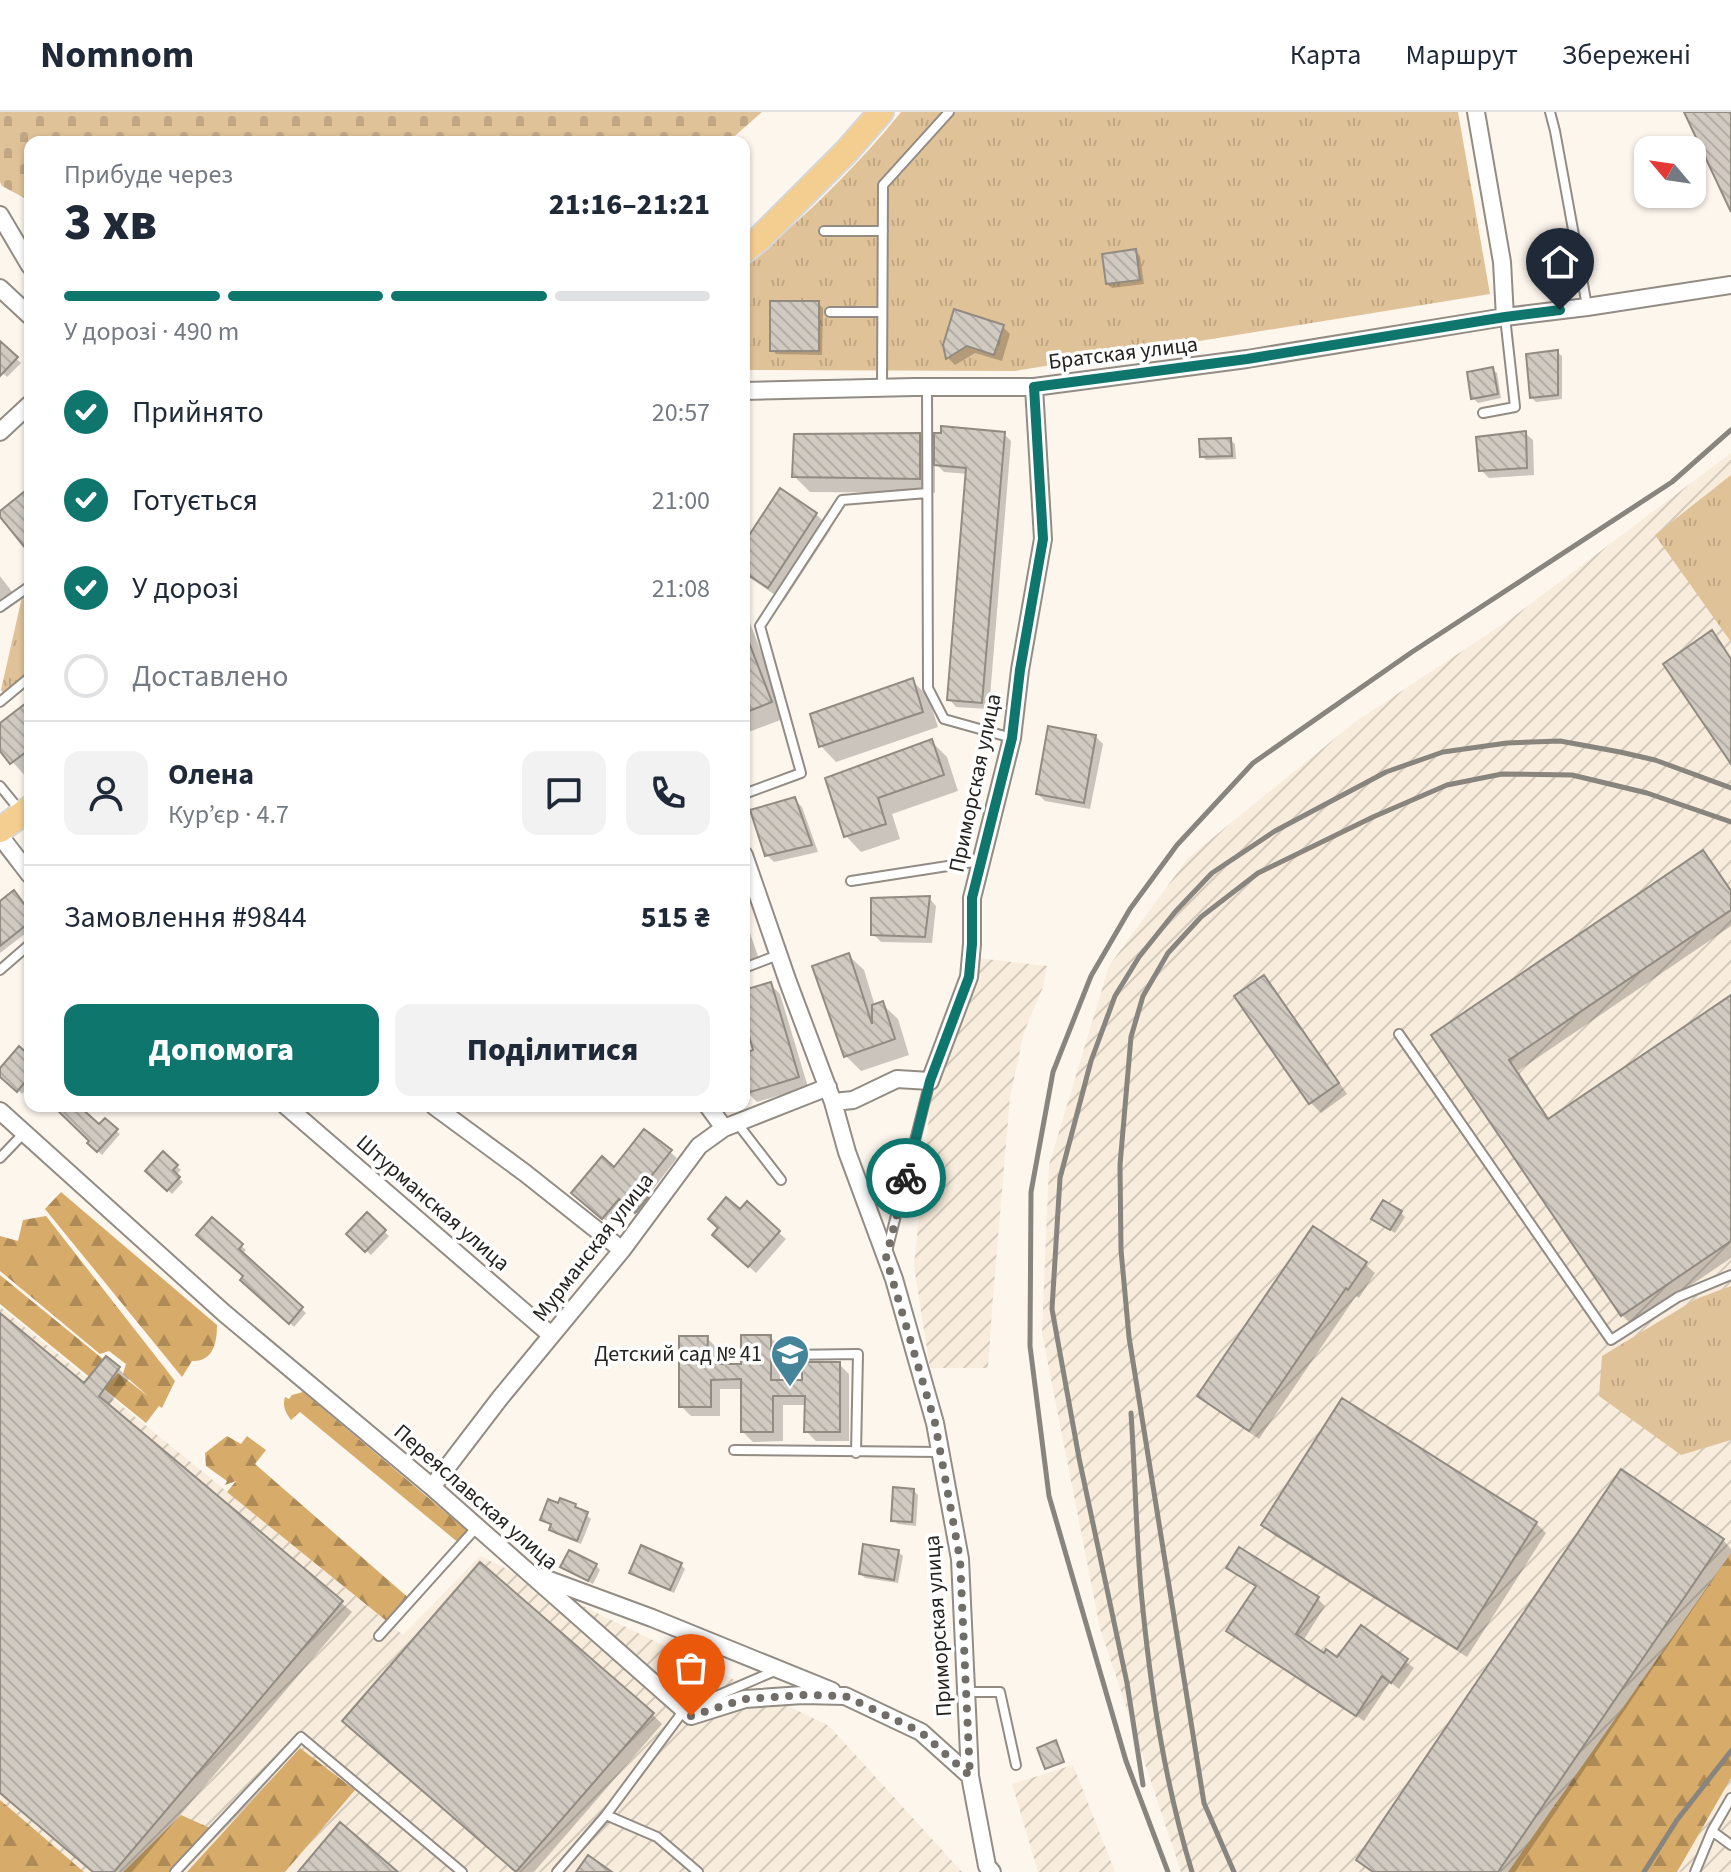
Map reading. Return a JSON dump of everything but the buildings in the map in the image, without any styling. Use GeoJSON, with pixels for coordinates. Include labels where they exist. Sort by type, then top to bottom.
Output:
{"type":"FeatureCollection","features":[{"type":"Feature","properties":{"kind":"main road"},"geometry":{"type":"LineString","coordinates":[[750,246],[846,152],[881,112]]}},
{"type":"Feature","properties":{"kind":"main road"},"geometry":{"type":"LineString","coordinates":[[0,830],[24,812]]}},
{"type":"Feature","properties":{"kind":"street"},"geometry":{"type":"LineString","coordinates":[[1476,112],[1502,262],[1505,317]]}},
{"type":"Feature","properties":{"kind":"street"},"geometry":{"type":"LineString","coordinates":[[0,215],[24,256]]}},
{"type":"Feature","properties":{"kind":"street","name":"Братская улица"},"geometry":{"type":"LineString","coordinates":[[750,391],[1034,387],[1262,357],[1505,317],[1731,285]]}},
{"type":"Feature","properties":{"kind":"street"},"geometry":{"type":"LineString","coordinates":[[0,288],[24,310]]}},
{"type":"Feature","properties":{"kind":"street","name":"Приморская улица"},"geometry":{"type":"LineString","coordinates":[[930,1081],[969,977],[972,898],[1012,738],[1020,670],[1043,539],[1034,387]]}},
{"type":"Feature","properties":{"kind":"street"},"geometry":{"type":"LineString","coordinates":[[0,432],[24,413]]}},
{"type":"Feature","properties":{"kind":"street"},"geometry":{"type":"LineString","coordinates":[[0,836],[24,867]]}},
{"type":"Feature","properties":{"kind":"street","name":"Приморская улица"},"geometry":{"type":"LineString","coordinates":[[750,872],[886,1258],[935,1423],[960,1559],[970,1776],[987,1866],[992,1872]]}},
{"type":"Feature","properties":{"kind":"street"},"geometry":{"type":"LineString","coordinates":[[830,1095],[853,1100],[897,1079],[930,1081]]}},
{"type":"Feature","properties":{"kind":"street","name":"Мурманская улица"},"geometry":{"type":"LineString","coordinates":[[432,1487],[622,1250],[699,1146],[730,1125],[830,1095]]}},
{"type":"Feature","properties":{"kind":"street","name":"Переяславская улица"},"geometry":{"type":"LineString","coordinates":[[0,1111],[224,1313],[432,1487],[684,1710]]}},
{"type":"Feature","properties":{"kind":"street","name":"Штурманская улица"},"geometry":{"type":"LineString","coordinates":[[293,1112],[551,1335]]}},
{"type":"Feature","properties":{"kind":"street"},"geometry":{"type":"LineString","coordinates":[[442,1112],[622,1250]]}},
{"type":"Feature","properties":{"kind":"street"},"geometry":{"type":"LineString","coordinates":[[715,1112],[730,1125]]}},
{"type":"Feature","properties":{"kind":"street"},"geometry":{"type":"LineString","coordinates":[[531,1573],[845,1696],[921,1732],[970,1776]]}},
{"type":"Feature","properties":{"kind":"street"},"geometry":{"type":"LineString","coordinates":[[684,1710],[691,1716],[745,1699],[845,1696]]}},
{"type":"Feature","properties":{"kind":"lane"},"geometry":{"type":"LineString","coordinates":[[882,388],[883,185],[949,112]]}},
{"type":"Feature","properties":{"kind":"lane"},"geometry":{"type":"LineString","coordinates":[[1550,112],[1587,307]]}},
{"type":"Feature","properties":{"kind":"lane"},"geometry":{"type":"LineString","coordinates":[[824,231],[883,231]]}},
{"type":"Feature","properties":{"kind":"lane"},"geometry":{"type":"LineString","coordinates":[[830,312],[882,312]]}},
{"type":"Feature","properties":{"kind":"lane"},"geometry":{"type":"LineString","coordinates":[[1483,413],[1515,407],[1505,317]]}},
{"type":"Feature","properties":{"kind":"lane"},"geometry":{"type":"LineString","coordinates":[[927,387],[928,688],[944,719],[1012,738]]}},
{"type":"Feature","properties":{"kind":"lane"},"geometry":{"type":"LineString","coordinates":[[750,792],[801,773],[760,626],[842,500],[927,493]]}},
{"type":"Feature","properties":{"kind":"lane"},"geometry":{"type":"LineString","coordinates":[[0,607],[24,590]]}},
{"type":"Feature","properties":{"kind":"lane"},"geometry":{"type":"LineString","coordinates":[[1,700],[24,682]]}},
{"type":"Feature","properties":{"kind":"lane"},"geometry":{"type":"LineString","coordinates":[[0,786],[24,809]]}},
{"type":"Feature","properties":{"kind":"lane"},"geometry":{"type":"LineString","coordinates":[[851,881],[981,861]]}},
{"type":"Feature","properties":{"kind":"lane"},"geometry":{"type":"LineString","coordinates":[[0,970],[24,949]]}},
{"type":"Feature","properties":{"kind":"lane"},"geometry":{"type":"LineString","coordinates":[[750,966],[779,955]]}},
{"type":"Feature","properties":{"kind":"lane"},"geometry":{"type":"LineString","coordinates":[[1399,1034],[1611,1340],[1678,1297],[1731,1275]]}},
{"type":"Feature","properties":{"kind":"lane"},"geometry":{"type":"LineString","coordinates":[[886,1258],[930,1081]]}},
{"type":"Feature","properties":{"kind":"lane"},"geometry":{"type":"LineString","coordinates":[[730,1125],[781,1180]]}},
{"type":"Feature","properties":{"kind":"lane"},"geometry":{"type":"LineString","coordinates":[[0,1158],[24,1133]]}},
{"type":"Feature","properties":{"kind":"lane"},"geometry":{"type":"LineString","coordinates":[[785,1355],[858,1354],[856,1453]]}},
{"type":"Feature","properties":{"kind":"lane"},"geometry":{"type":"LineString","coordinates":[[734,1450],[940,1452]]}},
{"type":"Feature","properties":{"kind":"lane"},"geometry":{"type":"LineString","coordinates":[[379,1636],[478,1527]]}},
{"type":"Feature","properties":{"kind":"lane"},"geometry":{"type":"LineString","coordinates":[[557,1872],[606,1815],[684,1710],[779,1669]]}},
{"type":"Feature","properties":{"kind":"lane"},"geometry":{"type":"LineString","coordinates":[[966,1692],[1000,1692],[1016,1765]]}},
{"type":"Feature","properties":{"kind":"lane"},"geometry":{"type":"LineString","coordinates":[[175,1872],[301,1737],[462,1872]]}},
{"type":"Feature","properties":{"kind":"lane"},"geometry":{"type":"LineString","coordinates":[[1695,1872],[1712,1831],[1731,1798]]}},
{"type":"Feature","properties":{"kind":"lane"},"geometry":{"type":"LineString","coordinates":[[606,1815],[657,1837],[698,1872]]}},
{"type":"Feature","properties":{"kind":"lane"},"geometry":{"type":"LineString","coordinates":[[1712,1831],[1731,1845]]}},
{"type":"Feature","properties":{"kind":"shaded area"},"geometry":{"type":"Polygon","coordinates":[[[1731,453],[1731,1872],[1181,1872],[1100,1628],[1042,1333],[1049,1165],[1109,966],[1188,858],[1355,722],[1509,620],[1731,453]]]}},
{"type":"Feature","properties":{"kind":"shaded area"},"geometry":{"type":"Polygon","coordinates":[[[977,958],[1047,966],[1043,987],[1024,1032],[1010,1097],[988,1368],[930,1368],[914,1266],[935,1057],[977,958]]]}},
{"type":"Feature","properties":{"kind":"shaded area"},"geometry":{"type":"Polygon","coordinates":[[[0,1307],[403,1635],[480,1556],[829,1726],[962,1872],[0,1872],[0,1307]]]}},
{"type":"Feature","properties":{"kind":"shaded area"},"geometry":{"type":"Polygon","coordinates":[[[1073,1765],[1115,1872],[1038,1872],[1012,1784],[1073,1765]]]}},
{"type":"Feature","properties":{"kind":"green space"},"geometry":{"type":"Polygon","coordinates":[[[0,112],[762,112],[735,136],[24,136],[24,198],[0,182],[0,112]]]}},
{"type":"Feature","properties":{"kind":"green space"},"geometry":{"type":"Polygon","coordinates":[[[901,112],[1458,112],[1490,294],[1015,371],[750,370],[750,262],[827,194],[901,112]]]}},
{"type":"Feature","properties":{"kind":"green space"},"geometry":{"type":"Polygon","coordinates":[[[1731,475],[1731,642],[1655,535],[1731,475]]]}},
{"type":"Feature","properties":{"kind":"green space"},"geometry":{"type":"Polygon","coordinates":[[[24,596],[24,678],[4,694],[1,690],[24,596]]]}},
{"type":"Feature","properties":{"kind":"green space"},"geometry":{"type":"Polygon","coordinates":[[[61,1192],[217,1325],[209,1355],[192,1361],[182,1377],[45,1209],[61,1192]]]}},
{"type":"Feature","properties":{"kind":"green space"},"geometry":{"type":"Polygon","coordinates":[[[46,1216],[175,1381],[162,1408],[159,1406],[146,1423],[0,1304],[0,1275],[103,1359],[94,1370],[109,1383],[118,1373],[149,1397],[123,1374],[126,1364],[109,1351],[100,1354],[0,1271],[0,1236],[18,1241],[23,1220],[46,1216]]]}},
{"type":"Feature","properties":{"kind":"green space"},"geometry":{"type":"Polygon","coordinates":[[[1731,1286],[1731,1440],[1681,1455],[1599,1396],[1602,1356],[1696,1299],[1731,1286]]]}},
{"type":"Feature","properties":{"kind":"green space"},"geometry":{"type":"Polygon","coordinates":[[[303,1392],[470,1533],[460,1544],[300,1412],[291,1420],[285,1409],[285,1397],[289,1399],[303,1392]]]}},
{"type":"Feature","properties":{"kind":"green space"},"geometry":{"type":"Polygon","coordinates":[[[227,1436],[241,1444],[247,1436],[266,1450],[255,1464],[411,1600],[389,1623],[227,1492],[236,1481],[225,1485],[227,1481],[206,1466],[205,1453],[227,1436]]]}},
{"type":"Feature","properties":{"kind":"green space"},"geometry":{"type":"Polygon","coordinates":[[[1731,1553],[1731,1778],[1677,1872],[1508,1872],[1731,1553]]]}},
{"type":"Feature","properties":{"kind":"green space"},"geometry":{"type":"Polygon","coordinates":[[[300,1748],[355,1790],[285,1872],[187,1872],[300,1748]]]}},
{"type":"Feature","properties":{"kind":"green space"},"geometry":{"type":"Polygon","coordinates":[[[0,1800],[84,1872],[0,1872],[0,1800]]]}},
{"type":"Feature","properties":{"kind":"green space"},"geometry":{"type":"Polygon","coordinates":[[[181,1815],[212,1829],[171,1872],[123,1872],[181,1815]]]}},
{"type":"Feature","properties":{"kind":"railway"},"geometry":{"type":"LineString","coordinates":[[1168,1872],[1126,1761],[1049,1496],[1030,1346],[1031,1192],[1053,1072],[1091,976],[1130,909],[1177,845],[1253,763],[1412,652],[1672,482],[1731,430]]}},
{"type":"Feature","properties":{"kind":"railway"},"geometry":{"type":"LineString","coordinates":[[1143,1785],[1127,1683],[1079,1458],[1052,1309],[1060,1178],[1091,1061],[1115,996],[1139,957],[1212,873],[1275,831],[1386,772],[1443,752],[1507,743],[1560,741],[1655,760],[1731,788]]}},
{"type":"Feature","properties":{"kind":"railway"},"geometry":{"type":"LineString","coordinates":[[1234,1872],[1204,1803],[1129,1337],[1121,1250],[1120,1165],[1131,1037],[1143,996],[1168,953],[1201,917],[1258,873],[1447,785],[1502,774],[1572,775],[1647,793],[1731,822]]}},
{"type":"Feature","properties":{"kind":"railway"},"geometry":{"type":"LineString","coordinates":[[1131,1413],[1139,1568],[1149,1662],[1166,1768],[1192,1872]]}},
{"type":"Feature","properties":{"kind":"railway"},"geometry":{"type":"LineString","coordinates":[[1644,1872],[1677,1820],[1731,1751]]}},
{"type":"Feature","properties":{"kind":"way so far"},"geometry":{"type":"LineString","coordinates":[[691,1716],[745,1699],[845,1696],[921,1732],[970,1776],[960,1559],[935,1423],[886,1258],[906,1178]]}},
{"type":"Feature","properties":{"kind":"place","name":"Детский сад № 41"},"geometry":{"type":"Point","coordinates":[790,1388]}},
{"type":"Feature","properties":{"kind":"route"},"geometry":{"type":"LineString","coordinates":[[906,1178],[930,1081],[969,977],[972,898],[1012,738],[1020,670],[1043,539],[1034,387],[1247,359],[1560,310]]}}]}
